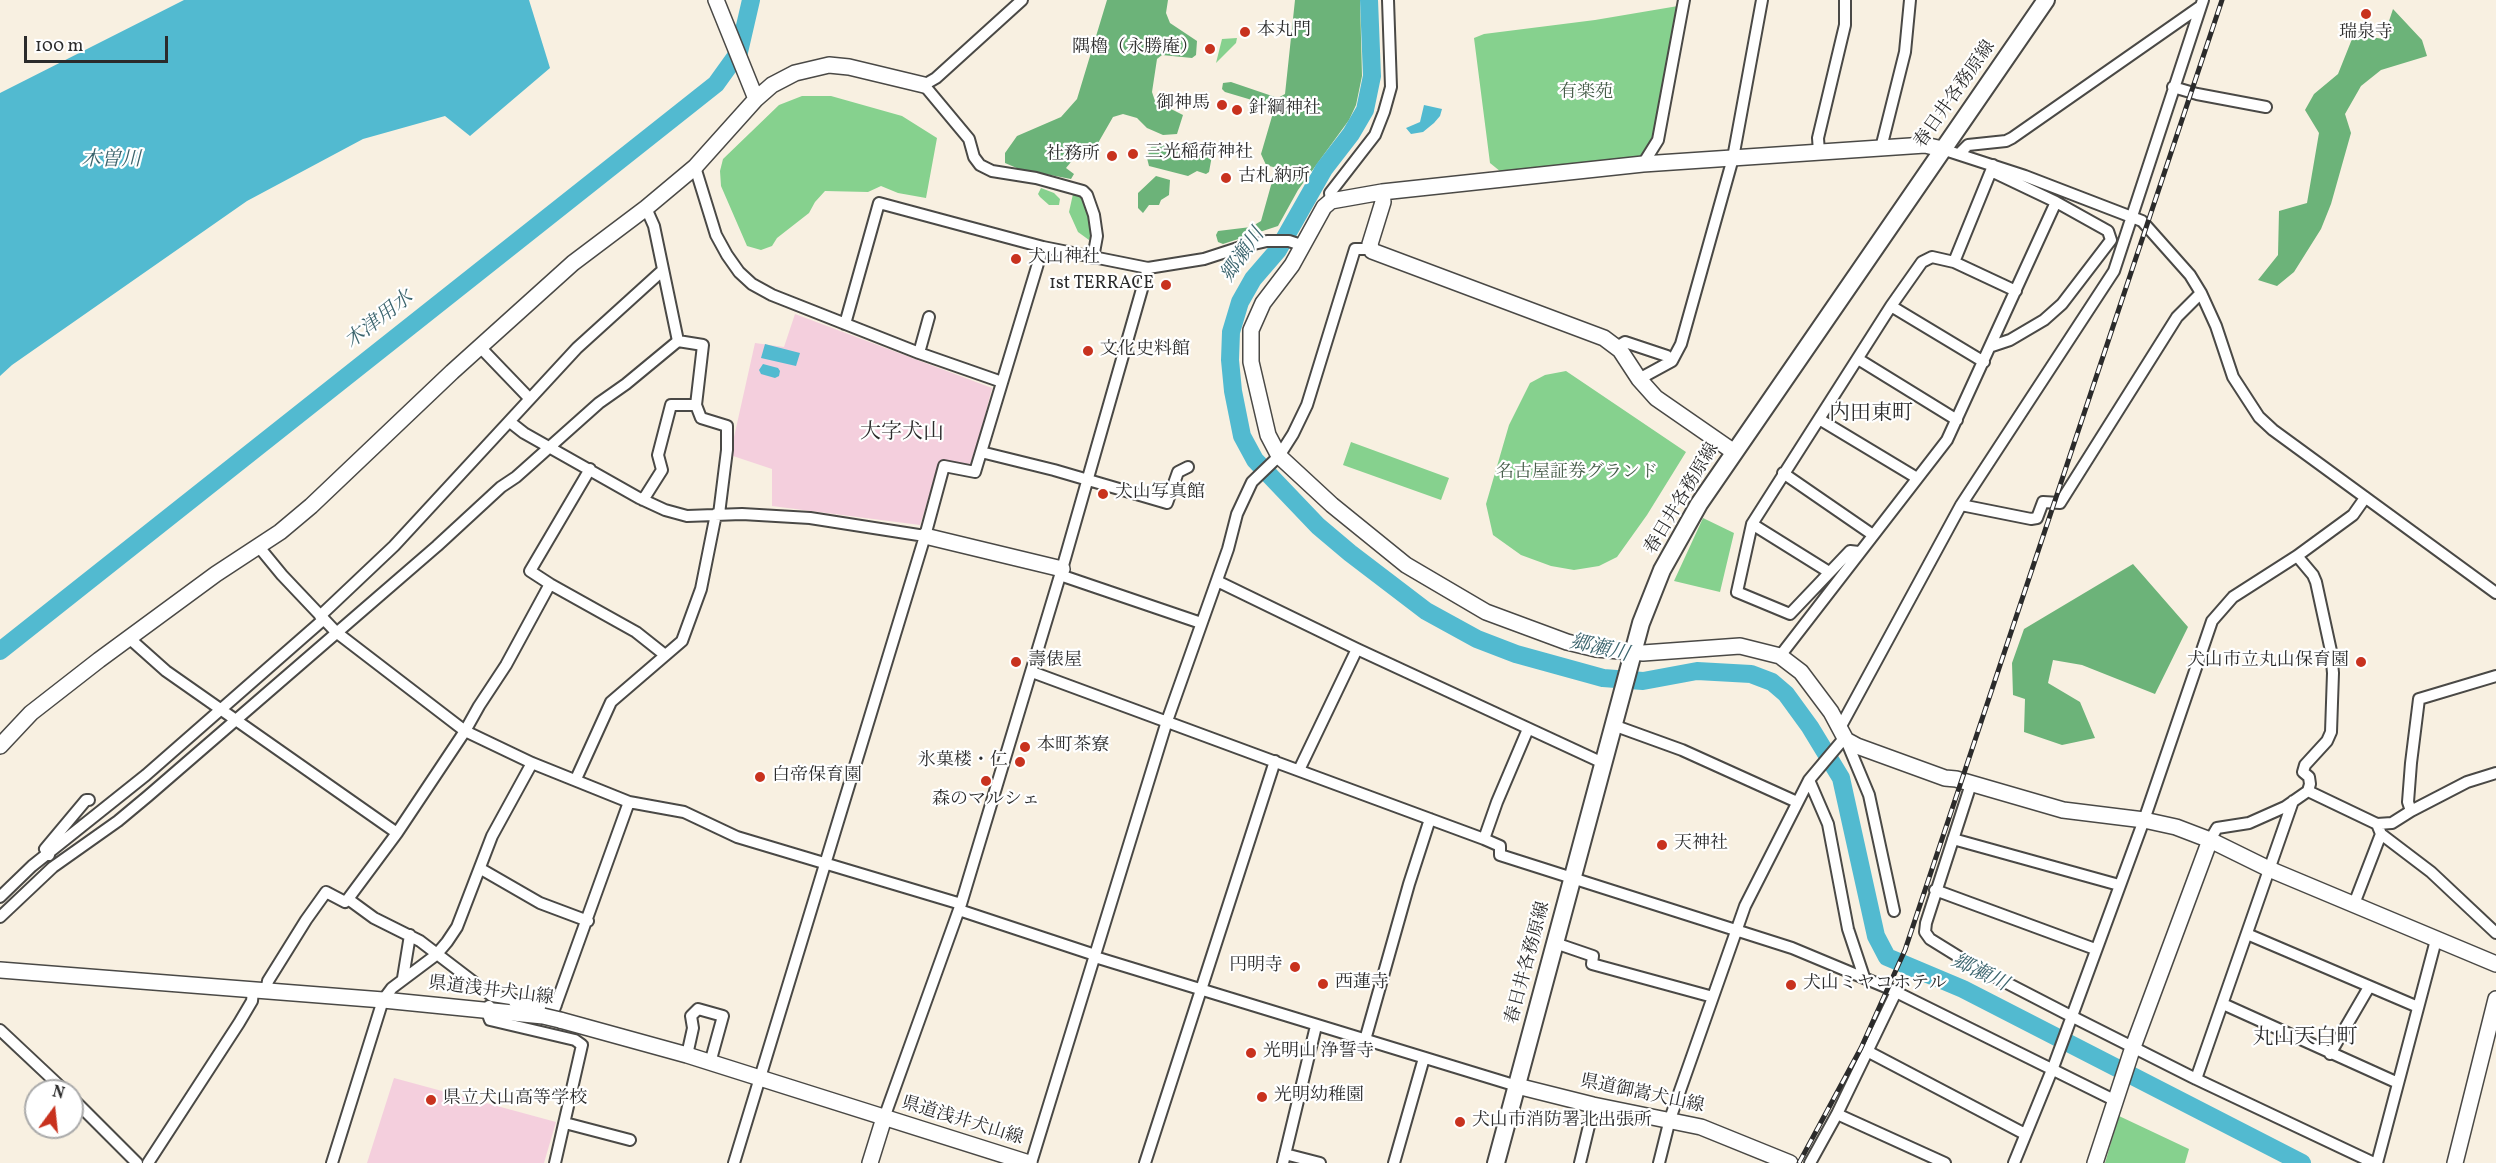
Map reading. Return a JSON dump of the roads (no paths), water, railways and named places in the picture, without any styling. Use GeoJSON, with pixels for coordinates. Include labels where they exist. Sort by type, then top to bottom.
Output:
{"type":"FeatureCollection","features":[{"type":"Feature","properties":{"kind":"main road","name":"春日井各務原線"},"geometry":{"type":"LineString","coordinates":[[1496,1163],[1622,693],[1651,596],[1673,549],[1699,504],[1734,452],[2046,0]]}},
{"type":"Feature","properties":{"kind":"street"},"geometry":{"type":"LineString","coordinates":[[716,0],[756,99]]}},
{"type":"Feature","properties":{"kind":"street"},"geometry":{"type":"LineString","coordinates":[[924,86],[936,78],[1022,0]]}},
{"type":"Feature","properties":{"kind":"street"},"geometry":{"type":"LineString","coordinates":[[1331,201],[1330,193],[1375,135],[1384,112],[1390,87],[1388,0]]}},
{"type":"Feature","properties":{"kind":"street"},"geometry":{"type":"LineString","coordinates":[[1643,164],[1658,140],[1684,0]]}},
{"type":"Feature","properties":{"kind":"street"},"geometry":{"type":"LineString","coordinates":[[1640,379],[1672,361],[1681,344],[1733,158],[1762,0]]}},
{"type":"Feature","properties":{"kind":"street"},"geometry":{"type":"LineString","coordinates":[[1819,152],[1818,138],[1845,25],[1845,0]]}},
{"type":"Feature","properties":{"kind":"street"},"geometry":{"type":"LineString","coordinates":[[1881,148],[1905,52],[1910,0]]}},
{"type":"Feature","properties":{"kind":"street"},"geometry":{"type":"LineString","coordinates":[[1959,154],[1968,145],[2006,141],[2012,138],[2202,3]]}},
{"type":"Feature","properties":{"kind":"street"},"geometry":{"type":"LineString","coordinates":[[1659,1163],[1670,1119],[1745,906],[1797,802],[1809,780],[1841,737],[1961,505],[2114,271],[2202,3]]}},
{"type":"Feature","properties":{"kind":"street"},"geometry":{"type":"LineString","coordinates":[[0,746],[31,713],[216,574],[259,547],[311,506],[573,262],[646,208],[695,167],[756,99],[772,85],[795,73],[828,65],[849,67],[924,86],[969,139],[974,158],[980,165],[992,171],[1036,178],[1083,191],[1087,195],[1094,215],[1097,236],[1092,258]]}},
{"type":"Feature","properties":{"kind":"street"},"geometry":{"type":"LineString","coordinates":[[2174,87],[2197,94],[2266,107]]}},
{"type":"Feature","properties":{"kind":"street"},"geometry":{"type":"LineString","coordinates":[[1894,911],[1869,795],[1841,737],[1801,672],[1780,656],[1740,646],[1632,659],[1567,642],[1486,612],[1406,565],[1276,459],[1261,413],[1250,340],[1254,321],[1263,303],[1292,266],[1296,243],[1331,201],[1382,192],[1643,164],[1924,145],[1959,154],[1992,168],[2132,217],[2146,225],[2190,275],[2201,292],[2216,326],[2233,377],[2259,417],[2273,430],[2496,593]]}},
{"type":"Feature","properties":{"kind":"street"},"geometry":{"type":"LineString","coordinates":[[695,167],[716,235],[739,272],[752,284],[772,295],[845,324],[1002,382]]}},
{"type":"Feature","properties":{"kind":"street"},"geometry":{"type":"LineString","coordinates":[[1992,168],[2108,231],[2111,240],[2062,304],[2044,320],[2010,340],[1992,346]]}},
{"type":"Feature","properties":{"kind":"street"},"geometry":{"type":"LineString","coordinates":[[1954,262],[1992,168]]}},
{"type":"Feature","properties":{"kind":"street"},"geometry":{"type":"LineString","coordinates":[[1371,249],[1383,202],[1382,192]]}},
{"type":"Feature","properties":{"kind":"street"},"geometry":{"type":"LineString","coordinates":[[1780,656],[1947,440],[2056,202]]}},
{"type":"Feature","properties":{"kind":"street"},"geometry":{"type":"LineString","coordinates":[[845,324],[879,203],[1042,247],[1148,268],[1204,259],[1267,241],[1296,243]]}},
{"type":"Feature","properties":{"kind":"street"},"geometry":{"type":"LineString","coordinates":[[646,208],[654,226],[678,341]]}},
{"type":"Feature","properties":{"kind":"street"},"geometry":{"type":"LineString","coordinates":[[734,1163],[925,536],[944,466],[975,472],[1042,247]]}},
{"type":"Feature","properties":{"kind":"street"},"geometry":{"type":"LineString","coordinates":[[1030,1163],[1167,721],[1217,581],[1237,514],[1252,482],[1276,459],[1293,434],[1307,405],[1355,249],[1371,249],[1376,254],[1593,333],[1617,347],[1640,379],[1667,406],[1734,452]]}},
{"type":"Feature","properties":{"kind":"street"},"geometry":{"type":"LineString","coordinates":[[1859,552],[1850,551],[1790,614],[1737,592],[1752,524],[1922,262],[1932,257],[1954,262],[2016,291]]}},
{"type":"Feature","properties":{"kind":"street"},"geometry":{"type":"LineString","coordinates":[[870,1163],[960,907],[1032,672],[1148,268]]}},
{"type":"Feature","properties":{"kind":"street"},"geometry":{"type":"LineString","coordinates":[[0,897],[48,854],[117,800],[322,618],[394,546],[578,348],[663,270]]}},
{"type":"Feature","properties":{"kind":"street"},"geometry":{"type":"LineString","coordinates":[[1961,505],[2031,519],[2037,518],[2043,502],[2060,502],[2177,318],[2201,292]]}},
{"type":"Feature","properties":{"kind":"street"},"geometry":{"type":"LineString","coordinates":[[1892,306],[1984,362]]}},
{"type":"Feature","properties":{"kind":"street"},"geometry":{"type":"LineString","coordinates":[[919,352],[929,317]]}},
{"type":"Feature","properties":{"kind":"street"},"geometry":{"type":"LineString","coordinates":[[0,917],[57,865],[118,821],[236,720],[599,403],[678,341],[703,345],[696,405],[701,418],[727,426],[727,450],[717,514],[700,589],[682,641],[611,702],[576,779]]}},
{"type":"Feature","properties":{"kind":"street"},"geometry":{"type":"LineString","coordinates":[[1617,347],[1624,342],[1667,356],[1672,361]]}},
{"type":"Feature","properties":{"kind":"street"},"geometry":{"type":"LineString","coordinates":[[480,347],[530,399]]}},
{"type":"Feature","properties":{"kind":"street"},"geometry":{"type":"LineString","coordinates":[[1858,359],[1957,420]]}},
{"type":"Feature","properties":{"kind":"street"},"geometry":{"type":"LineString","coordinates":[[643,500],[662,470],[658,455],[670,405],[696,405]]}},
{"type":"Feature","properties":{"kind":"street"},"geometry":{"type":"LineString","coordinates":[[1819,419],[1917,478]]}},
{"type":"Feature","properties":{"kind":"street"},"geometry":{"type":"LineString","coordinates":[[510,422],[643,500],[687,516],[717,514],[810,518],[925,536],[1061,572],[1201,624]]}},
{"type":"Feature","properties":{"kind":"street"},"geometry":{"type":"LineString","coordinates":[[981,452],[1167,503],[1178,472],[1188,467]]}},
{"type":"Feature","properties":{"kind":"street"},"geometry":{"type":"LineString","coordinates":[[590,469],[530,571],[636,632],[665,655]]}},
{"type":"Feature","properties":{"kind":"street"},"geometry":{"type":"LineString","coordinates":[[1783,474],[1873,535]]}},
{"type":"Feature","properties":{"kind":"street"},"geometry":{"type":"LineString","coordinates":[[2014,1163],[2053,1068],[2144,820],[2212,621],[2233,597],[2297,556],[2353,514],[2365,498]]}},
{"type":"Feature","properties":{"kind":"street"},"geometry":{"type":"LineString","coordinates":[[1752,524],[1829,572]]}},
{"type":"Feature","properties":{"kind":"street"},"geometry":{"type":"LineString","coordinates":[[259,547],[336,632],[465,731],[532,763],[629,802],[684,812],[737,837],[960,907],[1095,956],[1316,1026],[1517,1086]]}},
{"type":"Feature","properties":{"kind":"street"},"geometry":{"type":"LineString","coordinates":[[2095,1163],[2114,1100],[2210,840],[2217,828],[2249,823],[2308,791],[2310,783],[2309,777],[2303,772],[2305,765],[2327,741],[2331,732],[2333,674],[2331,651],[2316,582],[2297,556]]}},
{"type":"Feature","properties":{"kind":"street"},"geometry":{"type":"LineString","coordinates":[[1217,581],[1603,763]]}},
{"type":"Feature","properties":{"kind":"street"},"geometry":{"type":"LineString","coordinates":[[148,1163],[322,895],[326,892],[345,902],[397,833],[506,665],[550,584]]}},
{"type":"Feature","properties":{"kind":"street"},"geometry":{"type":"LineString","coordinates":[[129,638],[166,671],[397,833]]}},
{"type":"Feature","properties":{"kind":"street"},"geometry":{"type":"LineString","coordinates":[[1299,770],[1357,649]]}},
{"type":"Feature","properties":{"kind":"street"},"geometry":{"type":"LineString","coordinates":[[1032,672],[1484,839],[1500,846],[1500,855],[1737,930],[1864,977],[2114,1100]]}},
{"type":"Feature","properties":{"kind":"street"},"geometry":{"type":"LineString","coordinates":[[2411,811],[2408,802],[2419,699],[2496,676]]}},
{"type":"Feature","properties":{"kind":"street"},"geometry":{"type":"LineString","coordinates":[[1613,725],[1682,750],[1797,802]]}},
{"type":"Feature","properties":{"kind":"street"},"geometry":{"type":"LineString","coordinates":[[1484,839],[1528,729]]}},
{"type":"Feature","properties":{"kind":"street"},"geometry":{"type":"LineString","coordinates":[[1841,737],[1945,778],[2063,810],[2144,820],[2176,827],[2210,840],[2269,869],[2496,964]]}},
{"type":"Feature","properties":{"kind":"street"},"geometry":{"type":"LineString","coordinates":[[1145,1163],[1199,989],[1275,761]]}},
{"type":"Feature","properties":{"kind":"street"},"geometry":{"type":"LineString","coordinates":[[332,1163],[383,1000],[403,978],[436,955],[456,927],[481,869],[492,836],[532,763]]}},
{"type":"Feature","properties":{"kind":"street"},"geometry":{"type":"LineString","coordinates":[[2354,904],[2379,829],[2467,782],[2496,773]]}},
{"type":"Feature","properties":{"kind":"street"},"geometry":{"type":"LineString","coordinates":[[1809,780],[1828,824],[1848,929],[1864,977]]}},
{"type":"Feature","properties":{"kind":"street"},"geometry":{"type":"LineString","coordinates":[[1971,784],[1926,923],[1925,932],[1930,939],[1972,965],[2071,1018],[2375,1163],[2436,940]]}},
{"type":"Feature","properties":{"kind":"street"},"geometry":{"type":"LineString","coordinates":[[2308,791],[2379,829],[2431,872],[2496,933]]}},
{"type":"Feature","properties":{"kind":"street"},"geometry":{"type":"LineString","coordinates":[[57,865],[45,849],[86,800],[89,800]]}},
{"type":"Feature","properties":{"kind":"street"},"geometry":{"type":"LineString","coordinates":[[2196,1079],[2293,801]]}},
{"type":"Feature","properties":{"kind":"street"},"geometry":{"type":"LineString","coordinates":[[547,1033],[629,802]]}},
{"type":"Feature","properties":{"kind":"street"},"geometry":{"type":"LineString","coordinates":[[1365,1040],[1430,819]]}},
{"type":"Feature","properties":{"kind":"street"},"geometry":{"type":"LineString","coordinates":[[1953,838],[2119,885]]}},
{"type":"Feature","properties":{"kind":"street"},"geometry":{"type":"LineString","coordinates":[[481,869],[540,903],[588,921]]}},
{"type":"Feature","properties":{"kind":"street"},"geometry":{"type":"LineString","coordinates":[[1935,890],[2095,950]]}},
{"type":"Feature","properties":{"kind":"street"},"geometry":{"type":"LineString","coordinates":[[348,899],[374,918],[410,935],[492,996],[519,1002]]}},
{"type":"Feature","properties":{"kind":"street"},"geometry":{"type":"LineString","coordinates":[[2247,934],[2418,1007]]}},
{"type":"Feature","properties":{"kind":"street"},"geometry":{"type":"LineString","coordinates":[[403,978],[410,935]]}},
{"type":"Feature","properties":{"kind":"street"},"geometry":{"type":"LineString","coordinates":[[1555,943],[1593,956],[1592,964],[1713,997]]}},
{"type":"Feature","properties":{"kind":"street","name":"県道浅井犬山線"},"geometry":{"type":"LineString","coordinates":[[0,970],[542,1015],[687,1055],[1030,1163]]}},
{"type":"Feature","properties":{"kind":"street"},"geometry":{"type":"LineString","coordinates":[[2330,1054],[2369,987]]}},
{"type":"Feature","properties":{"kind":"street"},"geometry":{"type":"LineString","coordinates":[[1810,1163],[1837,1114],[1896,992]]}},
{"type":"Feature","properties":{"kind":"street"},"geometry":{"type":"LineString","coordinates":[[2455,1163],[2496,999]]}},
{"type":"Feature","properties":{"kind":"street"},"geometry":{"type":"LineString","coordinates":[[555,1163],[582,1045],[575,1040],[490,1020],[486,1009],[492,1002],[556,1005]]}},
{"type":"Feature","properties":{"kind":"street"},"geometry":{"type":"LineString","coordinates":[[2223,1004],[2398,1083]]}},
{"type":"Feature","properties":{"kind":"street"},"geometry":{"type":"LineString","coordinates":[[687,1055],[693,1028],[692,1016],[698,1009],[723,1016],[710,1063]]}},
{"type":"Feature","properties":{"kind":"street"},"geometry":{"type":"LineString","coordinates":[[1316,1026],[1284,1159],[1320,1163]]}},
{"type":"Feature","properties":{"kind":"street"},"geometry":{"type":"LineString","coordinates":[[0,1030],[52,1079]]}},
{"type":"Feature","properties":{"kind":"street"},"geometry":{"type":"LineString","coordinates":[[1867,1051],[2025,1134]]}},
{"type":"Feature","properties":{"kind":"street"},"geometry":{"type":"LineString","coordinates":[[1394,1163],[1424,1058]]}},
{"type":"Feature","properties":{"kind":"street","name":"県道御嵩犬山線"},"geometry":{"type":"LineString","coordinates":[[1517,1086],[1701,1127],[1790,1163]]}},
{"type":"Feature","properties":{"kind":"street"},"geometry":{"type":"LineString","coordinates":[[1580,1163],[1594,1105]]}},
{"type":"Feature","properties":{"kind":"street"},"geometry":{"type":"LineString","coordinates":[[84,1110],[137,1163]]}},
{"type":"Feature","properties":{"kind":"street"},"geometry":{"type":"LineString","coordinates":[[1837,1114],[1945,1163]]}},
{"type":"Feature","properties":{"kind":"street"},"geometry":{"type":"LineString","coordinates":[[565,1124],[630,1140]]}},
{"type":"Feature","properties":{"kind":"water","name":"木曽川"},"geometry":{"type":"Polygon","coordinates":[[[184,0],[529,0],[550,68],[470,136],[445,116],[363,139],[247,201],[12,365],[0,376],[0,93],[184,0]]]}},
{"type":"Feature","properties":{"kind":"water"},"geometry":{"type":"Polygon","coordinates":[[[1424,105],[1442,109],[1440,116],[1423,132],[1411,134],[1406,128],[1420,122],[1424,105]]]}},
{"type":"Feature","properties":{"kind":"water"},"geometry":{"type":"Polygon","coordinates":[[[765,344],[800,353],[796,366],[761,358],[765,344]]]}},
{"type":"Feature","properties":{"kind":"water"},"geometry":{"type":"Polygon","coordinates":[[[763,364],[778,368],[779,376],[775,378],[761,374],[759,370],[763,364]]]}},
{"type":"Feature","properties":{"kind":"waterway","name":"木津用水"},"geometry":{"type":"LineString","coordinates":[[0,651],[716,84],[739,52],[751,0]]}},
{"type":"Feature","properties":{"kind":"waterway","name":"郷瀬川"},"geometry":{"type":"LineString","coordinates":[[1369,0],[1372,76],[1365,110],[1351,134],[1324,169],[1278,250],[1253,279],[1240,302],[1231,332],[1230,360],[1233,391],[1242,436],[1255,460],[1318,526],[1350,553],[1426,611],[1477,639],[1516,654],[1603,678],[1643,681],[1697,671],[1751,674],[1772,682],[1786,694],[1810,727],[1841,778],[1876,936],[1887,957],[1963,989],[2302,1163]]}},
{"type":"Feature","properties":{"kind":"railway"},"geometry":{"type":"LineString","coordinates":[[1799,1163],[1861,1048],[1905,950],[2222,0]]}},
{"type":"Feature","properties":{"kind":"place","name":"瑞泉寺"},"geometry":{"type":"Point","coordinates":[2366,14]}},
{"type":"Feature","properties":{"kind":"place","name":"本丸門"},"geometry":{"type":"Point","coordinates":[1245,32]}},
{"type":"Feature","properties":{"kind":"place","name":"隅櫓（永勝庵）"},"geometry":{"type":"Point","coordinates":[1210,49]}},
{"type":"Feature","properties":{"kind":"place","name":"御神馬"},"geometry":{"type":"Point","coordinates":[1222,105]}},
{"type":"Feature","properties":{"kind":"place","name":"針綱神社"},"geometry":{"type":"Point","coordinates":[1237,110]}},
{"type":"Feature","properties":{"kind":"place","name":"三光稲荷神社"},"geometry":{"type":"Point","coordinates":[1133,154]}},
{"type":"Feature","properties":{"kind":"place","name":"社務所"},"geometry":{"type":"Point","coordinates":[1112,156]}},
{"type":"Feature","properties":{"kind":"place","name":"古札納所"},"geometry":{"type":"Point","coordinates":[1226,178]}},
{"type":"Feature","properties":{"kind":"place","name":"犬山神社"},"geometry":{"type":"Point","coordinates":[1016,259]}},
{"type":"Feature","properties":{"kind":"place","name":"1st TERRACE"},"geometry":{"type":"Point","coordinates":[1166,285]}},
{"type":"Feature","properties":{"kind":"place","name":"文化史料館"},"geometry":{"type":"Point","coordinates":[1088,351]}},
{"type":"Feature","properties":{"kind":"place","name":"犬山写真館"},"geometry":{"type":"Point","coordinates":[1103,494]}},
{"type":"Feature","properties":{"kind":"place","name":"壽俵屋"},"geometry":{"type":"Point","coordinates":[1016,662]}},
{"type":"Feature","properties":{"kind":"place","name":"犬山市立丸山保育園"},"geometry":{"type":"Point","coordinates":[2361,662]}},
{"type":"Feature","properties":{"kind":"place","name":"本町茶寮"},"geometry":{"type":"Point","coordinates":[1025,747]}},
{"type":"Feature","properties":{"kind":"place","name":"氷菓楼・仁"},"geometry":{"type":"Point","coordinates":[1020,762]}},
{"type":"Feature","properties":{"kind":"place","name":"白帝保育園"},"geometry":{"type":"Point","coordinates":[760,777]}},
{"type":"Feature","properties":{"kind":"place","name":"森のマルシェ"},"geometry":{"type":"Point","coordinates":[986,781]}},
{"type":"Feature","properties":{"kind":"place","name":"天神社"},"geometry":{"type":"Point","coordinates":[1662,845]}},
{"type":"Feature","properties":{"kind":"place","name":"円明寺"},"geometry":{"type":"Point","coordinates":[1295,967]}},
{"type":"Feature","properties":{"kind":"place","name":"西蓮寺"},"geometry":{"type":"Point","coordinates":[1323,984]}},
{"type":"Feature","properties":{"kind":"place","name":"犬山ミヤコホテル"},"geometry":{"type":"Point","coordinates":[1791,985]}},
{"type":"Feature","properties":{"kind":"place","name":"光明山 浄誓寺"},"geometry":{"type":"Point","coordinates":[1251,1053]}},
{"type":"Feature","properties":{"kind":"place","name":"光明幼稚園"},"geometry":{"type":"Point","coordinates":[1262,1097]}},
{"type":"Feature","properties":{"kind":"place","name":"県立犬山高等学校"},"geometry":{"type":"Point","coordinates":[431,1100]}},
{"type":"Feature","properties":{"kind":"place","name":"犬山市消防署北出張所"},"geometry":{"type":"Point","coordinates":[1460,1122]}},
{"type":"Feature","properties":{"kind":"district","name":"内田東町"},"geometry":{"type":"Point","coordinates":[1871,415]}},
{"type":"Feature","properties":{"kind":"district","name":"大字犬山"},"geometry":{"type":"Point","coordinates":[902,434]}},
{"type":"Feature","properties":{"kind":"district","name":"丸山天白町"},"geometry":{"type":"Point","coordinates":[2305,1039]}},
{"type":"Feature","properties":{"kind":"park label","name":"有楽苑"},"geometry":{"type":"Point","coordinates":[1586,94]}},
{"type":"Feature","properties":{"kind":"park label","name":"名古屋証券グランド"},"geometry":{"type":"Point","coordinates":[1577,474]}}]}
